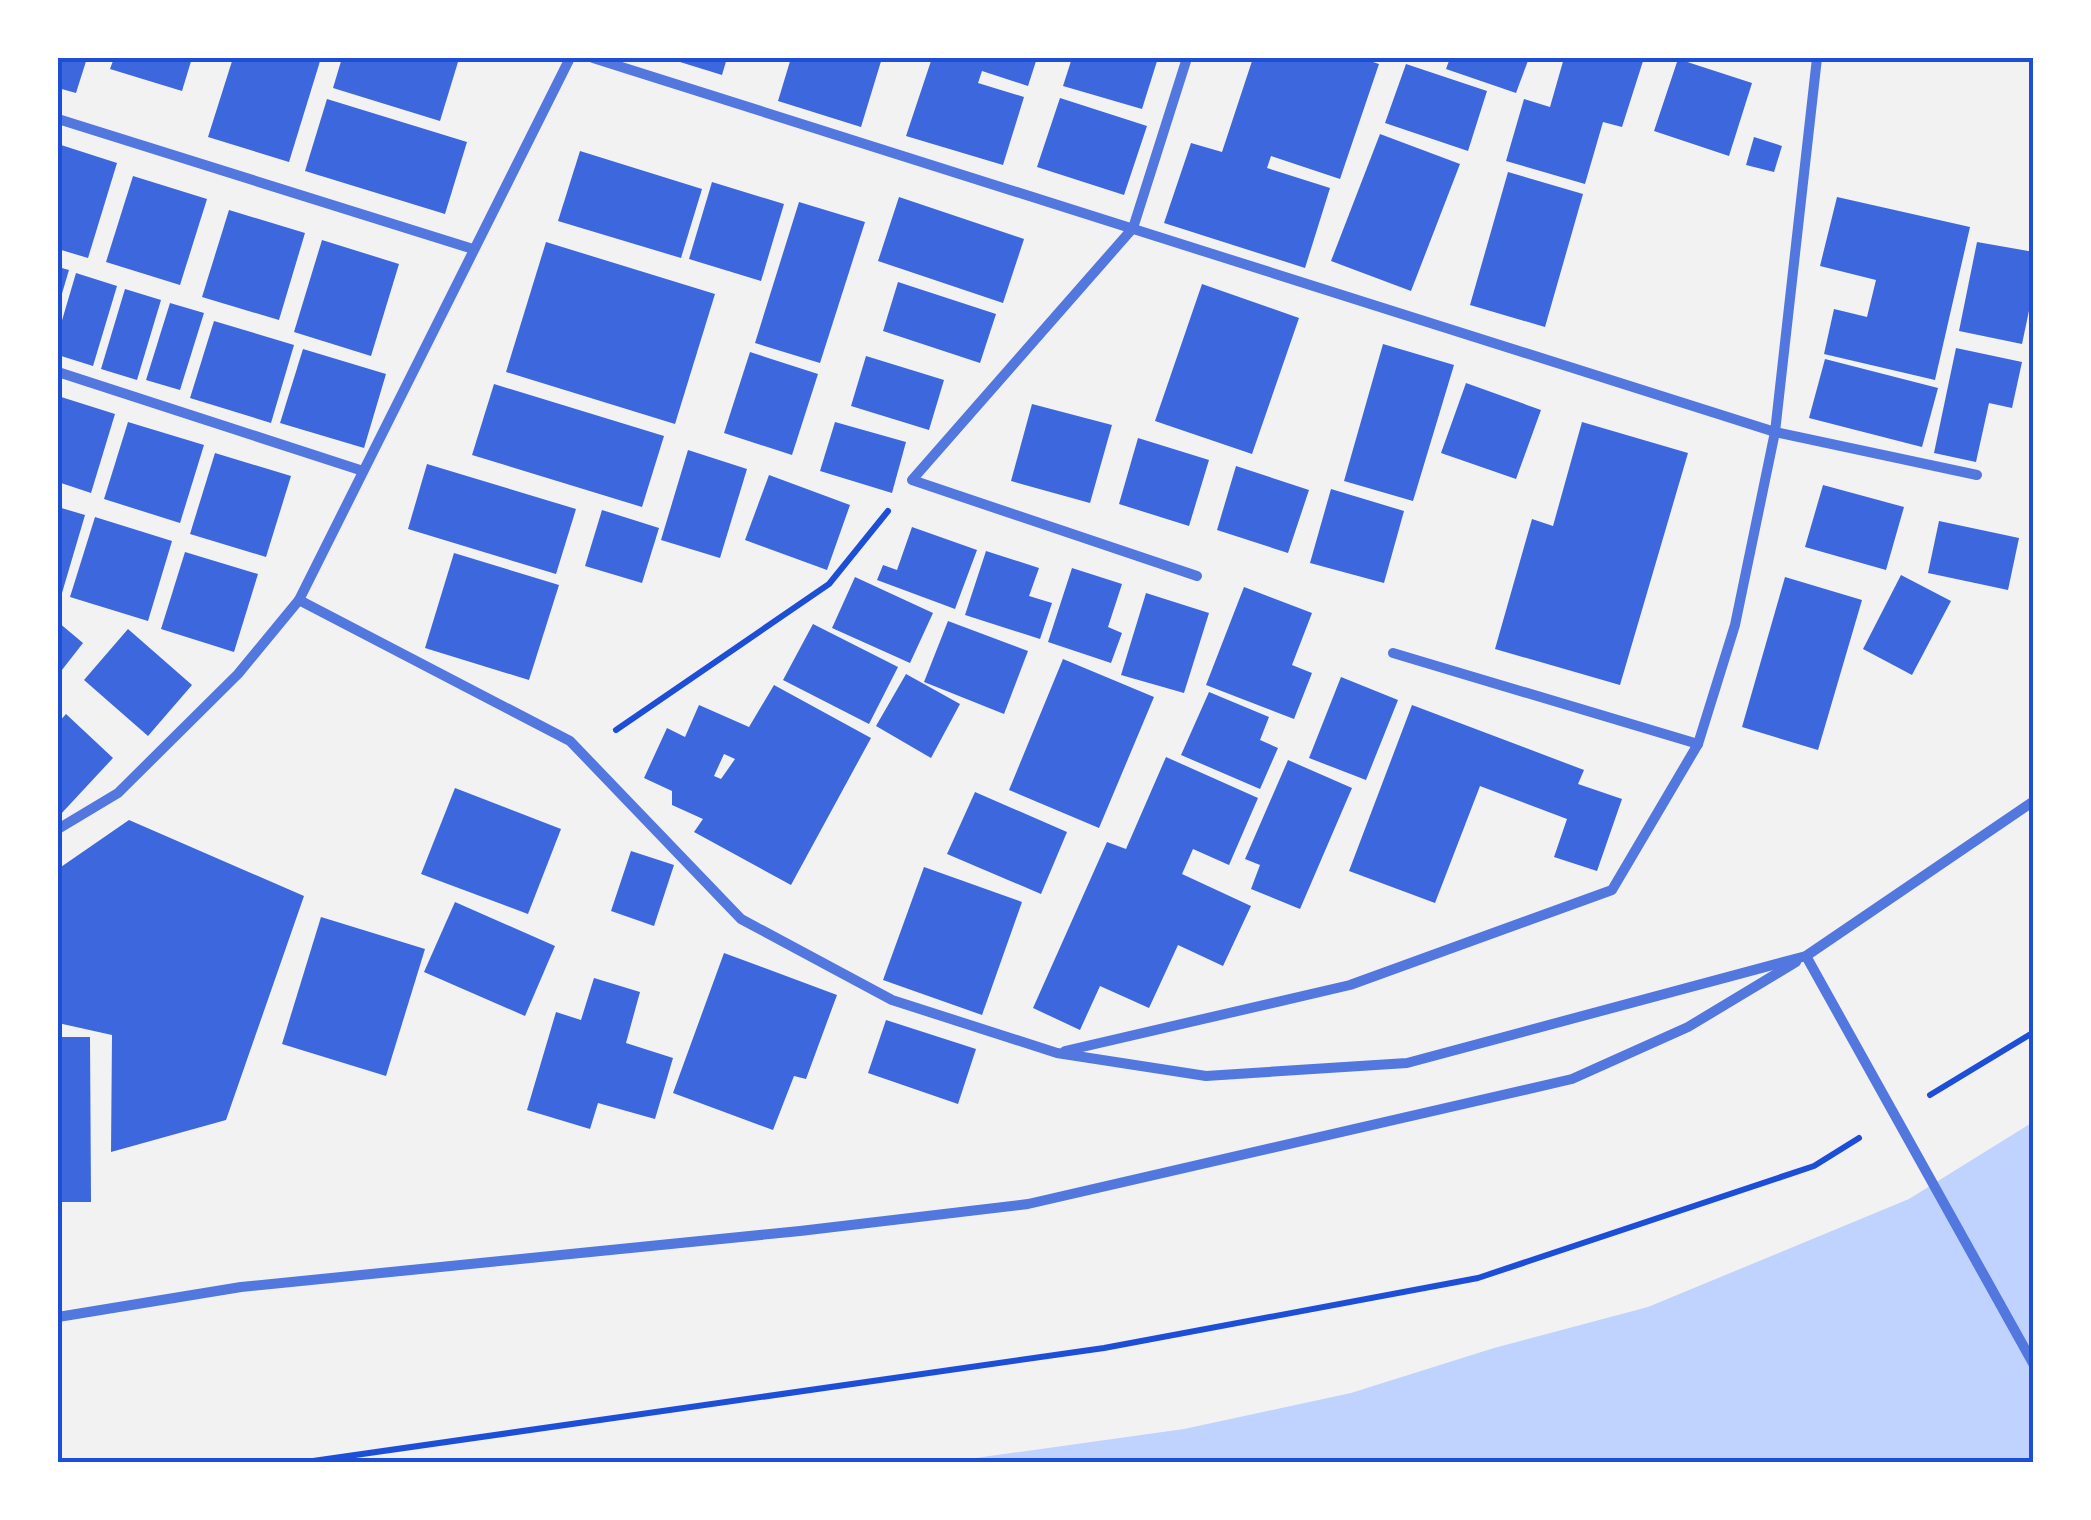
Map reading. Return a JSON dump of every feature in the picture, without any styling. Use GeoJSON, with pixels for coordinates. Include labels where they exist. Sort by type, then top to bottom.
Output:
{"type":"FeatureCollection","features":[{"type":"Feature","properties":{"kind":"street"},"geometry":{"type":"LineString","coordinates":[[58,829],[118,793],[238,674],[298,600],[570,58]]}},
{"type":"Feature","properties":{"kind":"street"},"geometry":{"type":"LineString","coordinates":[[594,58],[1774,432],[1977,475]]}},
{"type":"Feature","properties":{"kind":"street"},"geometry":{"type":"LineString","coordinates":[[1186,58],[1132,228],[912,480],[1197,576]]}},
{"type":"Feature","properties":{"kind":"street"},"geometry":{"type":"LineString","coordinates":[[1057,1053],[1350,985],[1612,890],[1698,744],[1735,625],[1774,432],[1817,58]]}},
{"type":"Feature","properties":{"kind":"street"},"geometry":{"type":"LineString","coordinates":[[58,119],[474,249]]}},
{"type":"Feature","properties":{"kind":"street"},"geometry":{"type":"LineString","coordinates":[[58,372],[363,471]]}},
{"type":"Feature","properties":{"kind":"street"},"geometry":{"type":"LineString","coordinates":[[298,600],[570,741],[741,919],[892,1000],[1057,1053],[1206,1076],[1408,1063],[1806,956]]}},
{"type":"Feature","properties":{"kind":"street"},"geometry":{"type":"LineString","coordinates":[[1393,653],[1698,744]]}},
{"type":"Feature","properties":{"kind":"street"},"geometry":{"type":"LineString","coordinates":[[58,1317],[241,1287],[1028,1204],[1572,1079],[1688,1027],[1806,956],[2034,801]]}},
{"type":"Feature","properties":{"kind":"street"},"geometry":{"type":"LineString","coordinates":[[1806,956],[2034,1365]]}},
{"type":"Feature","properties":{"kind":"path"},"geometry":{"type":"LineString","coordinates":[[582,754],[828,584],[912,480]]}},
{"type":"Feature","properties":{"kind":"path"},"geometry":{"type":"LineString","coordinates":[[1915,1104],[2034,1032]]}},
{"type":"Feature","properties":{"kind":"path"},"geometry":{"type":"LineString","coordinates":[[306,1462],[1104,1348],[1478,1278],[1814,1166],[1864,1135]]}},
{"type":"Feature","properties":{"kind":"water"},"geometry":{"type":"Polygon","coordinates":[[[2033,1122],[2033,1462],[947,1462],[1184,1429],[1351,1393],[1494,1348],[1648,1307],[1909,1199],[2033,1122]]]}},
{"type":"Feature","properties":{"kind":"building"},"geometry":{"type":"Polygon","coordinates":[[[58,58],[87,58],[76,93],[58,88],[58,58]]]}},
{"type":"Feature","properties":{"kind":"building"},"geometry":{"type":"Polygon","coordinates":[[[114,58],[192,58],[182,91],[110,69],[114,58]]]}},
{"type":"Feature","properties":{"kind":"building"},"geometry":{"type":"Polygon","coordinates":[[[233,58],[321,58],[289,162],[208,137],[233,58]]]}},
{"type":"Feature","properties":{"kind":"building"},"geometry":{"type":"Polygon","coordinates":[[[342,58],[442,58],[458,62],[440,121],[333,88],[342,58]]]}},
{"type":"Feature","properties":{"kind":"building"},"geometry":{"type":"Polygon","coordinates":[[[667,58],[727,58],[722,75],[667,58]]]}},
{"type":"Feature","properties":{"kind":"building"},"geometry":{"type":"Polygon","coordinates":[[[791,58],[882,58],[861,127],[778,101],[791,58]]]}},
{"type":"Feature","properties":{"kind":"building"},"geometry":{"type":"Polygon","coordinates":[[[932,58],[1037,58],[1028,86],[982,71],[978,83],[1024,97],[1003,165],[906,136],[932,58]]]}},
{"type":"Feature","properties":{"kind":"building"},"geometry":{"type":"Polygon","coordinates":[[[1072,58],[1158,58],[1142,109],[1063,86],[1072,58]]]}},
{"type":"Feature","properties":{"kind":"building"},"geometry":{"type":"Polygon","coordinates":[[[1253,58],[1361,58],[1379,64],[1340,179],[1271,156],[1267,168],[1330,188],[1305,268],[1164,223],[1191,143],[1222,152],[1253,58]]]}},
{"type":"Feature","properties":{"kind":"building"},"geometry":{"type":"Polygon","coordinates":[[[1450,58],[1529,58],[1516,93],[1446,69],[1450,58]]]}},
{"type":"Feature","properties":{"kind":"building"},"geometry":{"type":"Polygon","coordinates":[[[1564,58],[1644,58],[1622,127],[1603,122],[1585,184],[1506,161],[1524,99],[1550,107],[1564,58]]]}},
{"type":"Feature","properties":{"kind":"building"},"geometry":{"type":"Polygon","coordinates":[[[1678,59],[1752,83],[1729,156],[1654,131],[1678,59]]]}},
{"type":"Feature","properties":{"kind":"building"},"geometry":{"type":"Polygon","coordinates":[[[1406,64],[1487,91],[1468,151],[1385,123],[1406,64]]]}},
{"type":"Feature","properties":{"kind":"building"},"geometry":{"type":"Polygon","coordinates":[[[1060,98],[1147,126],[1124,195],[1037,167],[1060,98]]]}},
{"type":"Feature","properties":{"kind":"building"},"geometry":{"type":"Polygon","coordinates":[[[327,99],[467,142],[445,214],[305,171],[327,99]]]}},
{"type":"Feature","properties":{"kind":"building"},"geometry":{"type":"Polygon","coordinates":[[[1380,134],[1460,164],[1411,291],[1331,261],[1380,134]]]}},
{"type":"Feature","properties":{"kind":"building"},"geometry":{"type":"Polygon","coordinates":[[[1754,137],[1782,146],[1774,172],[1746,165],[1754,137]]]}},
{"type":"Feature","properties":{"kind":"building"},"geometry":{"type":"Polygon","coordinates":[[[58,144],[117,163],[88,258],[58,249],[58,144]]]}},
{"type":"Feature","properties":{"kind":"building"},"geometry":{"type":"Polygon","coordinates":[[[580,151],[702,189],[681,258],[558,221],[580,151]]]}},
{"type":"Feature","properties":{"kind":"building"},"geometry":{"type":"Polygon","coordinates":[[[1508,172],[1583,194],[1545,327],[1470,305],[1508,172]]]}},
{"type":"Feature","properties":{"kind":"building"},"geometry":{"type":"Polygon","coordinates":[[[133,176],[207,199],[180,285],[106,262],[133,176]]]}},
{"type":"Feature","properties":{"kind":"building"},"geometry":{"type":"Polygon","coordinates":[[[712,182],[784,204],[761,281],[689,259],[712,182]]]}},
{"type":"Feature","properties":{"kind":"building"},"geometry":{"type":"Polygon","coordinates":[[[899,197],[1024,239],[1003,303],[878,261],[899,197]]]}},
{"type":"Feature","properties":{"kind":"building"},"geometry":{"type":"Polygon","coordinates":[[[1837,197],[1970,227],[1935,380],[1824,354],[1834,309],[1867,317],[1876,280],[1820,266],[1837,197]]]}},
{"type":"Feature","properties":{"kind":"building"},"geometry":{"type":"Polygon","coordinates":[[[799,202],[865,222],[820,363],[755,343],[799,202]]]}},
{"type":"Feature","properties":{"kind":"building"},"geometry":{"type":"Polygon","coordinates":[[[229,210],[305,233],[279,320],[202,297],[229,210]]]}},
{"type":"Feature","properties":{"kind":"building"},"geometry":{"type":"Polygon","coordinates":[[[322,240],[399,264],[371,356],[294,332],[322,240]]]}},
{"type":"Feature","properties":{"kind":"building"},"geometry":{"type":"Polygon","coordinates":[[[546,242],[715,294],[675,424],[506,372],[546,242]]]}},
{"type":"Feature","properties":{"kind":"building"},"geometry":{"type":"Polygon","coordinates":[[[1977,242],[2034,252],[2034,287],[2022,344],[1959,331],[1977,242]]]}},
{"type":"Feature","properties":{"kind":"building"},"geometry":{"type":"Polygon","coordinates":[[[58,267],[69,270],[58,307],[58,267]]]}},
{"type":"Feature","properties":{"kind":"building"},"geometry":{"type":"Polygon","coordinates":[[[76,273],[117,286],[93,366],[58,355],[58,334],[76,273]]]}},
{"type":"Feature","properties":{"kind":"building"},"geometry":{"type":"Polygon","coordinates":[[[898,282],[996,314],[980,363],[883,331],[898,282]]]}},
{"type":"Feature","properties":{"kind":"building"},"geometry":{"type":"Polygon","coordinates":[[[1202,284],[1299,318],[1252,454],[1155,421],[1202,284]]]}},
{"type":"Feature","properties":{"kind":"building"},"geometry":{"type":"Polygon","coordinates":[[[125,289],[161,300],[137,380],[101,369],[125,289]]]}},
{"type":"Feature","properties":{"kind":"building"},"geometry":{"type":"Polygon","coordinates":[[[170,303],[204,313],[180,390],[146,380],[170,303]]]}},
{"type":"Feature","properties":{"kind":"building"},"geometry":{"type":"Polygon","coordinates":[[[214,321],[294,345],[271,423],[190,398],[214,321]]]}},
{"type":"Feature","properties":{"kind":"building"},"geometry":{"type":"Polygon","coordinates":[[[1383,344],[1454,365],[1413,501],[1344,481],[1383,344]]]}},
{"type":"Feature","properties":{"kind":"building"},"geometry":{"type":"Polygon","coordinates":[[[1956,348],[2022,362],[2012,408],[1989,403],[1976,462],[1934,453],[1956,348]]]}},
{"type":"Feature","properties":{"kind":"building"},"geometry":{"type":"Polygon","coordinates":[[[303,349],[386,374],[364,448],[280,423],[303,349]]]}},
{"type":"Feature","properties":{"kind":"building"},"geometry":{"type":"Polygon","coordinates":[[[750,352],[818,374],[792,455],[724,433],[750,352]]]}},
{"type":"Feature","properties":{"kind":"building"},"geometry":{"type":"Polygon","coordinates":[[[866,356],[944,380],[929,430],[851,406],[866,356]]]}},
{"type":"Feature","properties":{"kind":"building"},"geometry":{"type":"Polygon","coordinates":[[[1825,359],[1938,388],[1922,447],[1809,418],[1825,359]]]}},
{"type":"Feature","properties":{"kind":"building"},"geometry":{"type":"Polygon","coordinates":[[[1466,383],[1541,410],[1516,479],[1441,453],[1466,383]]]}},
{"type":"Feature","properties":{"kind":"building"},"geometry":{"type":"Polygon","coordinates":[[[494,384],[664,436],[642,507],[472,455],[494,384]]]}},
{"type":"Feature","properties":{"kind":"building"},"geometry":{"type":"Polygon","coordinates":[[[58,396],[115,414],[91,493],[58,482],[58,396]]]}},
{"type":"Feature","properties":{"kind":"building"},"geometry":{"type":"Polygon","coordinates":[[[1032,404],[1112,425],[1090,503],[1011,481],[1032,404]]]}},
{"type":"Feature","properties":{"kind":"building"},"geometry":{"type":"Polygon","coordinates":[[[128,422],[204,445],[180,523],[104,499],[128,422]]]}},
{"type":"Feature","properties":{"kind":"building"},"geometry":{"type":"Polygon","coordinates":[[[835,422],[906,442],[892,493],[820,471],[835,422]]]}},
{"type":"Feature","properties":{"kind":"building"},"geometry":{"type":"Polygon","coordinates":[[[1582,422],[1688,453],[1620,685],[1495,649],[1532,519],[1553,526],[1582,422]]]}},
{"type":"Feature","properties":{"kind":"building"},"geometry":{"type":"Polygon","coordinates":[[[1138,438],[1209,460],[1189,526],[1119,504],[1138,438]]]}},
{"type":"Feature","properties":{"kind":"building"},"geometry":{"type":"Polygon","coordinates":[[[688,450],[747,469],[720,558],[661,540],[688,450]]]}},
{"type":"Feature","properties":{"kind":"building"},"geometry":{"type":"Polygon","coordinates":[[[215,453],[291,476],[266,557],[190,534],[215,453]]]}},
{"type":"Feature","properties":{"kind":"building"},"geometry":{"type":"Polygon","coordinates":[[[427,464],[576,509],[556,574],[408,529],[427,464]]]}},
{"type":"Feature","properties":{"kind":"building"},"geometry":{"type":"Polygon","coordinates":[[[1236,466],[1309,490],[1288,553],[1217,530],[1236,466]]]}},
{"type":"Feature","properties":{"kind":"building"},"geometry":{"type":"Polygon","coordinates":[[[769,475],[850,505],[827,570],[745,540],[769,475]]]}},
{"type":"Feature","properties":{"kind":"building"},"geometry":{"type":"Polygon","coordinates":[[[1823,485],[1904,507],[1886,570],[1805,547],[1823,485]]]}},
{"type":"Feature","properties":{"kind":"building"},"geometry":{"type":"Polygon","coordinates":[[[1331,489],[1404,511],[1384,583],[1310,563],[1331,489]]]}},
{"type":"Feature","properties":{"kind":"building"},"geometry":{"type":"Polygon","coordinates":[[[58,507],[85,515],[62,593],[58,592],[58,507]]]}},
{"type":"Feature","properties":{"kind":"building"},"geometry":{"type":"Polygon","coordinates":[[[602,510],[659,528],[642,583],[585,566],[602,510]]]}},
{"type":"Feature","properties":{"kind":"building"},"geometry":{"type":"Polygon","coordinates":[[[95,517],[172,541],[148,621],[70,597],[95,517]]]}},
{"type":"Feature","properties":{"kind":"building"},"geometry":{"type":"Polygon","coordinates":[[[1939,521],[2019,538],[2008,590],[1928,573],[1939,521]]]}},
{"type":"Feature","properties":{"kind":"building"},"geometry":{"type":"Polygon","coordinates":[[[912,527],[977,550],[955,609],[877,580],[883,565],[897,570],[912,527]]]}},
{"type":"Feature","properties":{"kind":"building"},"geometry":{"type":"Polygon","coordinates":[[[986,551],[1039,568],[1029,596],[1052,603],[1040,639],[965,615],[986,551]]]}},
{"type":"Feature","properties":{"kind":"building"},"geometry":{"type":"Polygon","coordinates":[[[185,552],[258,574],[234,652],[161,629],[185,552]]]}},
{"type":"Feature","properties":{"kind":"building"},"geometry":{"type":"Polygon","coordinates":[[[454,553],[559,585],[529,680],[425,648],[454,553]]]}},
{"type":"Feature","properties":{"kind":"building"},"geometry":{"type":"Polygon","coordinates":[[[1072,568],[1122,584],[1108,627],[1122,633],[1111,663],[1048,642],[1072,568]]]}},
{"type":"Feature","properties":{"kind":"building"},"geometry":{"type":"Polygon","coordinates":[[[1901,575],[1951,601],[1912,675],[1863,649],[1901,575]]]}},
{"type":"Feature","properties":{"kind":"building"},"geometry":{"type":"Polygon","coordinates":[[[855,577],[933,613],[910,663],[832,628],[855,577]]]}},
{"type":"Feature","properties":{"kind":"building"},"geometry":{"type":"Polygon","coordinates":[[[1785,577],[1862,600],[1818,750],[1742,727],[1785,577]]]}},
{"type":"Feature","properties":{"kind":"building"},"geometry":{"type":"Polygon","coordinates":[[[1244,587],[1312,613],[1292,665],[1312,673],[1294,719],[1206,685],[1244,587]]]}},
{"type":"Feature","properties":{"kind":"building"},"geometry":{"type":"Polygon","coordinates":[[[1146,593],[1209,613],[1184,693],[1121,675],[1146,593]]]}},
{"type":"Feature","properties":{"kind":"building"},"geometry":{"type":"Polygon","coordinates":[[[948,621],[1028,651],[1004,714],[924,682],[948,621]]]}},
{"type":"Feature","properties":{"kind":"building"},"geometry":{"type":"Polygon","coordinates":[[[58,622],[83,643],[58,675],[58,622]]]}},
{"type":"Feature","properties":{"kind":"building"},"geometry":{"type":"Polygon","coordinates":[[[813,624],[898,667],[869,724],[783,680],[813,624]]]}},
{"type":"Feature","properties":{"kind":"building"},"geometry":{"type":"Polygon","coordinates":[[[128,629],[192,685],[148,736],[84,680],[128,629]]]}},
{"type":"Feature","properties":{"kind":"building"},"geometry":{"type":"Polygon","coordinates":[[[1063,659],[1154,697],[1099,828],[1009,790],[1063,659]]]}},
{"type":"Feature","properties":{"kind":"building"},"geometry":{"type":"Polygon","coordinates":[[[906,674],[960,704],[931,758],[876,726],[906,674]]]}},
{"type":"Feature","properties":{"kind":"building"},"geometry":{"type":"Polygon","coordinates":[[[1341,677],[1398,700],[1366,780],[1309,758],[1341,677]]]}},
{"type":"Feature","properties":{"kind":"building"},"geometry":{"type":"Polygon","coordinates":[[[774,685],[871,738],[791,885],[694,832],[703,819],[672,805],[672,791],[644,778],[667,728],[685,737],[699,705],[749,727],[774,685]],[[724,754],[714,776],[721,779],[735,759],[724,754]]]}},
{"type":"Feature","properties":{"kind":"building"},"geometry":{"type":"Polygon","coordinates":[[[1209,692],[1269,717],[1260,740],[1278,748],[1260,789],[1181,755],[1209,692]]]}},
{"type":"Feature","properties":{"kind":"building"},"geometry":{"type":"Polygon","coordinates":[[[1412,705],[1584,770],[1578,784],[1622,799],[1597,871],[1554,857],[1567,819],[1480,786],[1435,903],[1349,871],[1412,705]]]}},
{"type":"Feature","properties":{"kind":"building"},"geometry":{"type":"Polygon","coordinates":[[[66,714],[113,758],[60,815],[58,723],[66,714]]]}},
{"type":"Feature","properties":{"kind":"building"},"geometry":{"type":"Polygon","coordinates":[[[1166,757],[1258,798],[1229,865],[1193,849],[1182,874],[1251,906],[1223,966],[1178,945],[1149,1008],[1100,986],[1080,1030],[1033,1008],[1107,842],[1126,849],[1166,757]]]}},
{"type":"Feature","properties":{"kind":"building"},"geometry":{"type":"Polygon","coordinates":[[[1288,760],[1352,788],[1300,909],[1251,889],[1260,865],[1245,859],[1288,760]]]}},
{"type":"Feature","properties":{"kind":"building"},"geometry":{"type":"Polygon","coordinates":[[[455,788],[561,829],[528,914],[421,874],[455,788]]]}},
{"type":"Feature","properties":{"kind":"building"},"geometry":{"type":"Polygon","coordinates":[[[975,792],[1067,832],[1041,894],[947,854],[975,792]]]}},
{"type":"Feature","properties":{"kind":"building"},"geometry":{"type":"Polygon","coordinates":[[[129,820],[304,896],[226,1120],[111,1152],[112,1035],[58,1023],[58,869],[129,820]]]}},
{"type":"Feature","properties":{"kind":"building"},"geometry":{"type":"Polygon","coordinates":[[[631,851],[674,865],[654,926],[611,911],[631,851]]]}},
{"type":"Feature","properties":{"kind":"building"},"geometry":{"type":"Polygon","coordinates":[[[924,867],[1022,902],[982,1015],[883,980],[924,867]]]}},
{"type":"Feature","properties":{"kind":"building"},"geometry":{"type":"Polygon","coordinates":[[[455,902],[555,946],[525,1016],[424,972],[455,902]]]}},
{"type":"Feature","properties":{"kind":"building"},"geometry":{"type":"Polygon","coordinates":[[[321,917],[425,949],[386,1076],[282,1044],[321,917]]]}},
{"type":"Feature","properties":{"kind":"building"},"geometry":{"type":"Polygon","coordinates":[[[724,953],[837,995],[806,1079],[794,1076],[773,1130],[673,1093],[724,953]]]}},
{"type":"Feature","properties":{"kind":"building"},"geometry":{"type":"Polygon","coordinates":[[[594,978],[640,992],[626,1043],[673,1058],[655,1119],[598,1103],[590,1129],[527,1110],[556,1012],[581,1020],[594,978]]]}},
{"type":"Feature","properties":{"kind":"building"},"geometry":{"type":"Polygon","coordinates":[[[886,1020],[976,1049],[958,1104],[868,1073],[886,1020]]]}},
{"type":"Feature","properties":{"kind":"building"},"geometry":{"type":"Polygon","coordinates":[[[58,1037],[90,1037],[91,1202],[58,1202],[58,1037]]]}}]}
